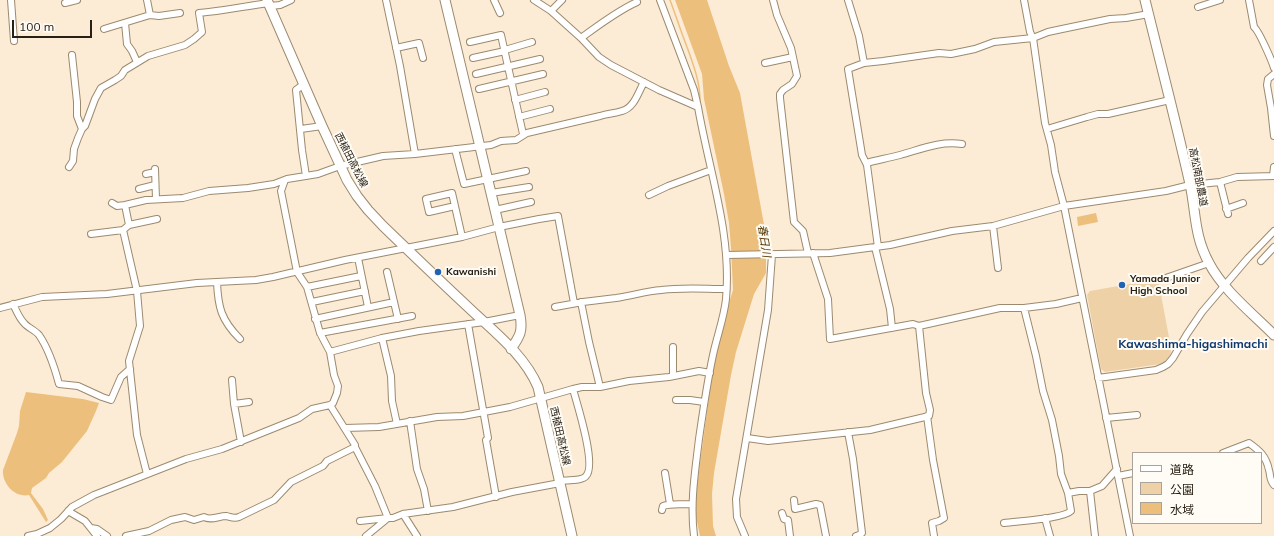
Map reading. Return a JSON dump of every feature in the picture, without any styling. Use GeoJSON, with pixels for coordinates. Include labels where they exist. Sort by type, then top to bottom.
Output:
{"type":"FeatureCollection","features":[{"type":"Feature","properties":{"kind":"main road"},"geometry":{"type":"LineString","coordinates":[[445,0],[522,324],[522,331],[519,339],[511,349]]}},
{"type":"Feature","properties":{"kind":"main road","name":"高松南部農道"},"geometry":{"type":"LineString","coordinates":[[1145,0],[1190,185],[1195,223],[1199,240],[1216,276],[1274,335]]}},
{"type":"Feature","properties":{"kind":"main road","name":"西植田高松線"},"geometry":{"type":"LineString","coordinates":[[269,3],[340,166],[357,196],[368,210],[484,322],[529,369],[538,387],[572,536]]}},
{"type":"Feature","properties":{"kind":"street"},"geometry":{"type":"LineString","coordinates":[[11,0],[14,40]]}},
{"type":"Feature","properties":{"kind":"street"},"geometry":{"type":"LineString","coordinates":[[65,3],[77,0]]}},
{"type":"Feature","properties":{"kind":"street"},"geometry":{"type":"LineString","coordinates":[[147,0],[150,15]]}},
{"type":"Feature","properties":{"kind":"street"},"geometry":{"type":"LineString","coordinates":[[70,167],[73,161],[74,149],[101,88],[121,76],[125,70],[148,56],[185,45],[194,39],[202,32],[199,13],[224,11],[233,8],[269,3],[280,5],[291,0]]}},
{"type":"Feature","properties":{"kind":"street"},"geometry":{"type":"LineString","coordinates":[[386,0],[415,154]]}},
{"type":"Feature","properties":{"kind":"street"},"geometry":{"type":"LineString","coordinates":[[494,0],[500,13]]}},
{"type":"Feature","properties":{"kind":"street"},"geometry":{"type":"LineString","coordinates":[[534,0],[551,11],[581,38],[599,57],[610,65],[698,107]]}},
{"type":"Feature","properties":{"kind":"street"},"geometry":{"type":"LineString","coordinates":[[551,11],[562,0]]}},
{"type":"Feature","properties":{"kind":"street"},"geometry":{"type":"LineString","coordinates":[[660,0],[694,90],[728,255],[724,314],[713,355],[704,402],[693,488],[692,504],[694,536]]}},
{"type":"Feature","properties":{"kind":"street"},"geometry":{"type":"LineString","coordinates":[[773,0],[777,15],[789,40],[797,76],[792,84],[780,94],[794,222],[803,231],[828,299],[830,339],[913,324],[919,326],[1000,308],[1024,308],[1056,304],[1082,298]]}},
{"type":"Feature","properties":{"kind":"street"},"geometry":{"type":"LineString","coordinates":[[848,0],[859,36],[864,63]]}},
{"type":"Feature","properties":{"kind":"street"},"geometry":{"type":"LineString","coordinates":[[1024,0],[1030,32],[1033,38],[1047,129],[1064,206],[1130,536]]}},
{"type":"Feature","properties":{"kind":"street"},"geometry":{"type":"LineString","coordinates":[[1198,7],[1220,0]]}},
{"type":"Feature","properties":{"kind":"street"},"geometry":{"type":"LineString","coordinates":[[1249,0],[1254,27],[1268,51],[1274,71],[1268,79],[1267,85],[1274,136]]}},
{"type":"Feature","properties":{"kind":"street"},"geometry":{"type":"LineString","coordinates":[[581,38],[608,18],[637,2]]}},
{"type":"Feature","properties":{"kind":"street"},"geometry":{"type":"LineString","coordinates":[[104,29],[150,15],[159,16],[180,13]]}},
{"type":"Feature","properties":{"kind":"street"},"geometry":{"type":"LineString","coordinates":[[892,328],[890,309],[877,247],[867,165],[862,155],[848,69],[864,63],[939,53],[951,54],[975,49],[994,42],[1033,38],[1048,32],[1110,19],[1149,14]]}},
{"type":"Feature","properties":{"kind":"street"},"geometry":{"type":"LineString","coordinates":[[125,23],[127,44],[137,62]]}},
{"type":"Feature","properties":{"kind":"street"},"geometry":{"type":"LineString","coordinates":[[470,42],[501,35],[523,134]]}},
{"type":"Feature","properties":{"kind":"street"},"geometry":{"type":"LineString","coordinates":[[473,58],[532,42]]}},
{"type":"Feature","properties":{"kind":"street"},"geometry":{"type":"LineString","coordinates":[[396,48],[419,43],[423,58]]}},
{"type":"Feature","properties":{"kind":"street"},"geometry":{"type":"LineString","coordinates":[[72,55],[77,116],[82,129]]}},
{"type":"Feature","properties":{"kind":"street"},"geometry":{"type":"LineString","coordinates":[[765,63],[793,57]]}},
{"type":"Feature","properties":{"kind":"street"},"geometry":{"type":"LineString","coordinates":[[476,74],[540,59]]}},
{"type":"Feature","properties":{"kind":"street"},"geometry":{"type":"LineString","coordinates":[[479,89],[543,74]]}},
{"type":"Feature","properties":{"kind":"street"},"geometry":{"type":"LineString","coordinates":[[112,203],[118,206],[146,200],[183,198],[209,191],[274,184],[285,180],[318,174],[340,166],[383,156],[415,154],[491,145],[501,141],[512,141],[516,140],[523,134],[626,110],[634,102],[644,82]]}},
{"type":"Feature","properties":{"kind":"street"},"geometry":{"type":"LineString","coordinates":[[304,84],[296,90],[306,176]]}},
{"type":"Feature","properties":{"kind":"street"},"geometry":{"type":"LineString","coordinates":[[515,100],[545,92]]}},
{"type":"Feature","properties":{"kind":"street"},"geometry":{"type":"LineString","coordinates":[[1047,129],[1098,114],[1108,114],[1170,100]]}},
{"type":"Feature","properties":{"kind":"street"},"geometry":{"type":"LineString","coordinates":[[519,117],[550,109]]}},
{"type":"Feature","properties":{"kind":"street"},"geometry":{"type":"LineString","coordinates":[[301,129],[322,126]]}},
{"type":"Feature","properties":{"kind":"street"},"geometry":{"type":"LineString","coordinates":[[866,163],[931,145],[946,143],[962,144]]}},
{"type":"Feature","properties":{"kind":"street"},"geometry":{"type":"LineString","coordinates":[[455,149],[464,184],[526,171]]}},
{"type":"Feature","properties":{"kind":"street"},"geometry":{"type":"LineString","coordinates":[[728,255],[830,253],[877,247],[908,242],[952,231],[994,226],[1064,206],[1166,191],[1190,185],[1220,182],[1237,178],[1273,176],[1274,167]]}},
{"type":"Feature","properties":{"kind":"street"},"geometry":{"type":"LineString","coordinates":[[146,174],[155,170],[156,199]]}},
{"type":"Feature","properties":{"kind":"street"},"geometry":{"type":"LineString","coordinates":[[649,195],[668,186],[711,170]]}},
{"type":"Feature","properties":{"kind":"street"},"geometry":{"type":"LineString","coordinates":[[28,536],[50,528],[72,507],[94,495],[186,459],[241,442],[299,418],[312,409],[333,403],[338,386],[334,375],[330,352],[320,333],[315,319],[312,302],[306,287],[297,272],[281,191],[285,180]]}},
{"type":"Feature","properties":{"kind":"street"},"geometry":{"type":"LineString","coordinates":[[1220,182],[1227,212],[1243,203]]}},
{"type":"Feature","properties":{"kind":"street"},"geometry":{"type":"LineString","coordinates":[[274,184],[281,191]]}},
{"type":"Feature","properties":{"kind":"street"},"geometry":{"type":"LineString","coordinates":[[138,189],[155,185]]}},
{"type":"Feature","properties":{"kind":"street"},"geometry":{"type":"LineString","coordinates":[[491,193],[529,187]]}},
{"type":"Feature","properties":{"kind":"street"},"geometry":{"type":"LineString","coordinates":[[455,206],[429,212],[426,199],[452,193],[455,206],[462,237]]}},
{"type":"Feature","properties":{"kind":"street"},"geometry":{"type":"LineString","coordinates":[[495,210],[531,202]]}},
{"type":"Feature","properties":{"kind":"street"},"geometry":{"type":"LineString","coordinates":[[125,205],[129,225]]}},
{"type":"Feature","properties":{"kind":"street"},"geometry":{"type":"LineString","coordinates":[[0,308],[42,298],[107,294],[180,285],[256,280],[462,237],[499,227],[558,216],[600,387]]}},
{"type":"Feature","properties":{"kind":"street"},"geometry":{"type":"LineString","coordinates":[[91,234],[123,230],[129,225],[157,219]]}},
{"type":"Feature","properties":{"kind":"street"},"geometry":{"type":"LineString","coordinates":[[994,226],[998,268]]}},
{"type":"Feature","properties":{"kind":"street"},"geometry":{"type":"LineString","coordinates":[[123,230],[136,291],[140,326],[129,361],[137,435],[147,474]]}},
{"type":"Feature","properties":{"kind":"street"},"geometry":{"type":"LineString","coordinates":[[1098,378],[1156,370],[1168,364],[1174,358],[1187,334],[1202,312],[1248,258],[1274,232]]}},
{"type":"Feature","properties":{"kind":"street"},"geometry":{"type":"LineString","coordinates":[[1260,261],[1274,247]]}},
{"type":"Feature","properties":{"kind":"street"},"geometry":{"type":"LineString","coordinates":[[745,536],[738,517],[736,499],[768,310],[771,255]]}},
{"type":"Feature","properties":{"kind":"street"},"geometry":{"type":"LineString","coordinates":[[358,258],[368,307]]}},
{"type":"Feature","properties":{"kind":"street"},"geometry":{"type":"LineString","coordinates":[[1160,280],[1209,263]]}},
{"type":"Feature","properties":{"kind":"street"},"geometry":{"type":"LineString","coordinates":[[387,272],[398,319]]}},
{"type":"Feature","properties":{"kind":"street"},"geometry":{"type":"LineString","coordinates":[[306,287],[361,276]]}},
{"type":"Feature","properties":{"kind":"street"},"geometry":{"type":"LineString","coordinates":[[217,282],[218,300],[226,323],[240,339]]}},
{"type":"Feature","properties":{"kind":"street"},"geometry":{"type":"LineString","coordinates":[[555,307],[578,302],[662,290],[691,288],[726,289]]}},
{"type":"Feature","properties":{"kind":"street"},"geometry":{"type":"LineString","coordinates":[[312,302],[365,291]]}},
{"type":"Feature","properties":{"kind":"street"},"geometry":{"type":"LineString","coordinates":[[315,319],[394,302]]}},
{"type":"Feature","properties":{"kind":"street"},"geometry":{"type":"LineString","coordinates":[[13,304],[18,316],[24,323],[38,333],[55,370],[59,384],[78,386],[110,400],[122,377],[130,368]]}},
{"type":"Feature","properties":{"kind":"street"},"geometry":{"type":"LineString","coordinates":[[1004,523],[1046,518],[1068,514],[1071,512],[1068,493],[1061,474],[1052,420],[1024,308]]}},
{"type":"Feature","properties":{"kind":"street"},"geometry":{"type":"LineString","coordinates":[[330,352],[382,338],[520,315]]}},
{"type":"Feature","properties":{"kind":"street"},"geometry":{"type":"LineString","coordinates":[[320,333],[412,316]]}},
{"type":"Feature","properties":{"kind":"street"},"geometry":{"type":"LineString","coordinates":[[468,324],[484,412],[488,438],[486,440],[496,497]]}},
{"type":"Feature","properties":{"kind":"street"},"geometry":{"type":"LineString","coordinates":[[919,326],[926,393],[930,410],[929,416],[927,416],[933,460],[944,518],[932,523],[934,536]]}},
{"type":"Feature","properties":{"kind":"street"},"geometry":{"type":"LineString","coordinates":[[382,338],[391,376],[392,401],[397,424]]}},
{"type":"Feature","properties":{"kind":"street"},"geometry":{"type":"LineString","coordinates":[[673,376],[674,346]]}},
{"type":"Feature","properties":{"kind":"street"},"geometry":{"type":"LineString","coordinates":[[345,428],[379,427],[437,417],[463,416],[498,410],[582,387],[600,387],[629,381],[673,376],[699,371],[710,373]]}},
{"type":"Feature","properties":{"kind":"street"},"geometry":{"type":"LineString","coordinates":[[232,380],[234,404],[241,442]]}},
{"type":"Feature","properties":{"kind":"street"},"geometry":{"type":"LineString","coordinates":[[360,521],[393,518],[403,514],[453,507],[512,492],[586,477],[588,473],[589,456],[582,419],[573,389]]}},
{"type":"Feature","properties":{"kind":"street"},"geometry":{"type":"LineString","coordinates":[[676,400],[704,402]]}},
{"type":"Feature","properties":{"kind":"street"},"geometry":{"type":"LineString","coordinates":[[234,404],[249,402]]}},
{"type":"Feature","properties":{"kind":"street"},"geometry":{"type":"LineString","coordinates":[[330,405],[355,444],[355,447],[376,486],[388,518]]}},
{"type":"Feature","properties":{"kind":"street"},"geometry":{"type":"LineString","coordinates":[[747,438],[768,441],[870,430],[927,416]]}},
{"type":"Feature","properties":{"kind":"street"},"geometry":{"type":"LineString","coordinates":[[1106,418],[1137,416]]}},
{"type":"Feature","properties":{"kind":"street"},"geometry":{"type":"LineString","coordinates":[[410,421],[417,469],[424,489],[428,511]]}},
{"type":"Feature","properties":{"kind":"street"},"geometry":{"type":"LineString","coordinates":[[848,432],[853,459],[862,532],[856,536]]}},
{"type":"Feature","properties":{"kind":"street"},"geometry":{"type":"LineString","coordinates":[[1226,452],[1249,443],[1261,452]]}},
{"type":"Feature","properties":{"kind":"street"},"geometry":{"type":"LineString","coordinates":[[126,536],[149,531],[171,520],[185,517],[194,520],[204,517],[207,519],[226,516],[235,518],[239,517],[274,500],[290,482],[323,466],[327,461],[355,447]]}},
{"type":"Feature","properties":{"kind":"street"},"geometry":{"type":"LineString","coordinates":[[1262,453],[1268,465],[1270,480],[1274,485]]}},
{"type":"Feature","properties":{"kind":"street"},"geometry":{"type":"LineString","coordinates":[[1068,493],[1090,491],[1102,486],[1117,472],[1132,473]]}},
{"type":"Feature","properties":{"kind":"street"},"geometry":{"type":"LineString","coordinates":[[665,473],[670,504]]}},
{"type":"Feature","properties":{"kind":"street"},"geometry":{"type":"LineString","coordinates":[[1090,491],[1095,536]]}},
{"type":"Feature","properties":{"kind":"street"},"geometry":{"type":"LineString","coordinates":[[794,500],[795,509],[816,504],[820,505],[826,536]]}},
{"type":"Feature","properties":{"kind":"street"},"geometry":{"type":"LineString","coordinates":[[662,510],[663,506],[670,504],[692,504]]}},
{"type":"Feature","properties":{"kind":"street"},"geometry":{"type":"LineString","coordinates":[[68,511],[85,521],[97,536]]}},
{"type":"Feature","properties":{"kind":"street"},"geometry":{"type":"LineString","coordinates":[[782,513],[784,519],[788,520],[790,536]]}},
{"type":"Feature","properties":{"kind":"street"},"geometry":{"type":"LineString","coordinates":[[403,514],[417,536]]}},
{"type":"Feature","properties":{"kind":"street"},"geometry":{"type":"LineString","coordinates":[[366,536],[388,518]]}},
{"type":"Feature","properties":{"kind":"street"},"geometry":{"type":"LineString","coordinates":[[1046,518],[1050,536]]}},
{"type":"Feature","properties":{"kind":"street"},"geometry":{"type":"LineString","coordinates":[[91,528],[97,529],[107,536]]}},
{"type":"Feature","properties":{"kind":"green space"},"geometry":{"type":"Polygon","coordinates":[[[1152,280],[1159,284],[1171,348],[1169,358],[1161,364],[1105,372],[1101,369],[1087,295],[1090,291],[1152,280]]]}},
{"type":"Feature","properties":{"kind":"water","name":"春日川"},"geometry":{"type":"Polygon","coordinates":[[[675,0],[707,0],[729,66],[740,93],[765,230],[766,273],[754,294],[736,352],[714,473],[712,494],[713,526],[716,536],[700,536],[696,517],[695,501],[714,359],[733,290],[731,248],[729,223],[724,194],[704,99],[702,74],[675,0]]]}},
{"type":"Feature","properties":{"kind":"water"},"geometry":{"type":"Polygon","coordinates":[[[1096,213],[1098,222],[1078,226],[1077,217],[1096,213]]]}},
{"type":"Feature","properties":{"kind":"water"},"geometry":{"type":"Polygon","coordinates":[[[26,392],[83,399],[99,403],[87,431],[62,462],[49,473],[46,478],[32,488],[31,493],[43,509],[48,520],[46,522],[29,495],[19,494],[10,489],[3,475],[3,470],[19,426],[20,411],[26,392]]]}},
{"type":"Feature","properties":{"kind":"waterway"},"geometry":{"type":"LineString","coordinates":[[670,0],[694,68],[698,83],[700,105]]}},
{"type":"Feature","properties":{"kind":"place","name":"Kawanishi"},"geometry":{"type":"Point","coordinates":[438,272]}},
{"type":"Feature","properties":{"kind":"place","name":"Yamada Junior High School"},"geometry":{"type":"Point","coordinates":[1122,285]}},
{"type":"Feature","properties":{"kind":"district","name":"Kawashima-higashimachi"},"geometry":{"type":"Point","coordinates":[1193,344]}}]}
